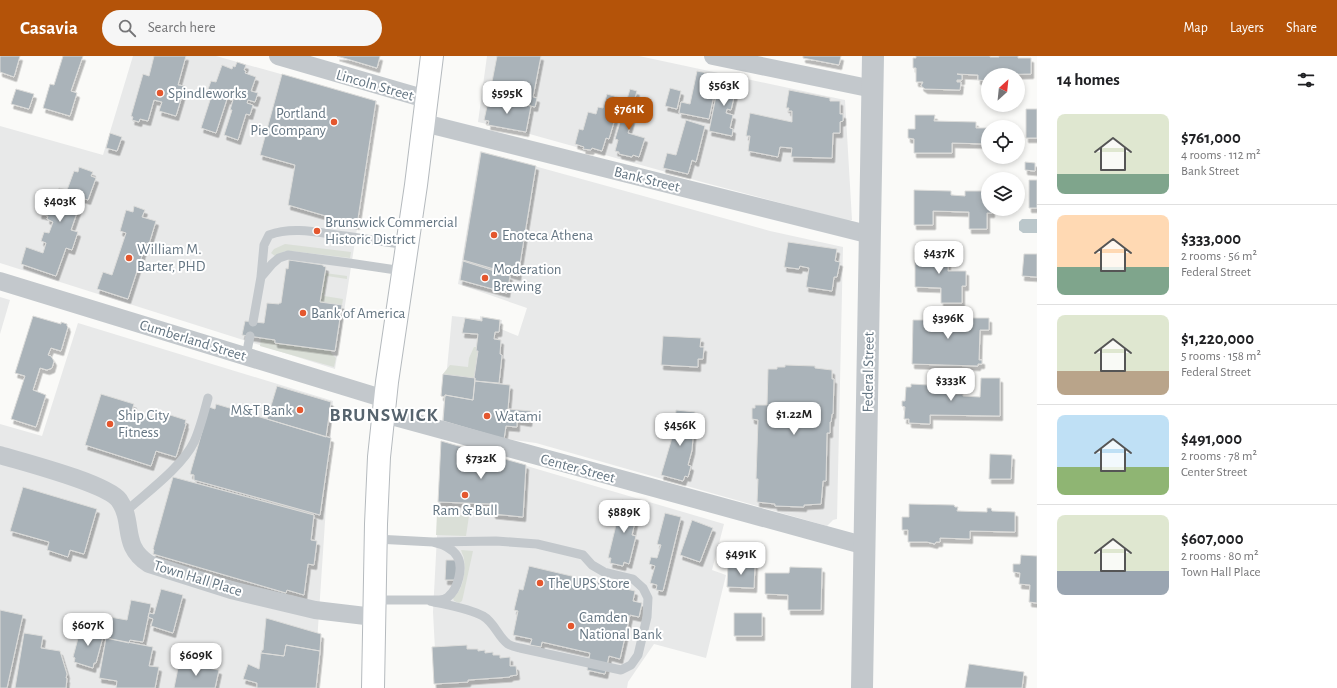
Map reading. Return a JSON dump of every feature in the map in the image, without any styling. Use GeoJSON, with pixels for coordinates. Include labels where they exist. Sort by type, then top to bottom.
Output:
{"type":"FeatureCollection","features":[{"type":"Feature","properties":{"kind":"main road"},"geometry":{"type":"LineString","coordinates":[[373,688],[379,457],[384,407],[432,56]]}},
{"type":"Feature","properties":{"kind":"street","name":"Lincoln Street"},"geometry":{"type":"LineString","coordinates":[[278,56],[426,99]]}},
{"type":"Feature","properties":{"kind":"street"},"geometry":{"type":"LineString","coordinates":[[713,56],[873,89]]}},
{"type":"Feature","properties":{"kind":"street","name":"Federal Street"},"geometry":{"type":"LineString","coordinates":[[862,688],[866,546],[873,56]]}},
{"type":"Feature","properties":{"kind":"street","name":"Bank Street"},"geometry":{"type":"LineString","coordinates":[[424,123],[871,235]]}},
{"type":"Feature","properties":{"kind":"street","name":"Cumberland Street"},"geometry":{"type":"LineString","coordinates":[[0,281],[246,356],[384,407]]}},
{"type":"Feature","properties":{"kind":"street","name":"Center Street"},"geometry":{"type":"LineString","coordinates":[[384,407],[866,546]]}},
{"type":"Feature","properties":{"kind":"street","name":"Town Hall Place"},"geometry":{"type":"LineString","coordinates":[[0,455],[90,483],[118,499],[125,512],[131,543],[136,553],[149,564],[232,590],[314,610],[374,608]]}},
{"type":"Feature","properties":{"kind":"lane"},"geometry":{"type":"LineString","coordinates":[[253,322],[261,277],[264,245],[269,235],[288,230],[306,231],[407,245]]}},
{"type":"Feature","properties":{"kind":"lane"},"geometry":{"type":"LineString","coordinates":[[261,277],[279,258],[288,255],[403,271]]}},
{"type":"Feature","properties":{"kind":"lane"},"geometry":{"type":"LineString","coordinates":[[246,356],[250,336]]}},
{"type":"Feature","properties":{"kind":"lane"},"geometry":{"type":"LineString","coordinates":[[125,512],[186,456],[194,442],[208,398]]}},
{"type":"Feature","properties":{"kind":"lane"},"geometry":{"type":"LineString","coordinates":[[376,539],[433,542],[496,541],[537,544],[583,555],[592,565],[604,572],[633,579],[643,588],[648,598],[647,617],[638,655],[631,665],[621,670],[520,648],[508,644],[494,625],[484,616],[464,609],[430,601]]}},
{"type":"Feature","properties":{"kind":"lane"},"geometry":{"type":"LineString","coordinates":[[374,608],[447,598],[453,591],[457,582],[460,573],[460,561],[456,554],[448,548],[433,542]]}},
{"type":"Feature","properties":{"kind":"shaded area"},"geometry":{"type":"Polygon","coordinates":[[[133,56],[216,56],[377,101],[335,369],[0,263],[0,126],[103,155],[133,56]]]}},
{"type":"Feature","properties":{"kind":"shaded area"},"geometry":{"type":"Polygon","coordinates":[[[487,56],[639,56],[845,100],[852,220],[849,221],[526,133],[478,122],[487,56]]]}},
{"type":"Feature","properties":{"kind":"shaded area"},"geometry":{"type":"Polygon","coordinates":[[[480,151],[770,231],[843,247],[837,519],[833,520],[827,526],[536,443],[507,439],[442,421],[452,316],[480,319],[480,316],[502,320],[501,329],[518,336],[527,308],[458,284],[480,151]]]}},
{"type":"Feature","properties":{"kind":"shaded area"},"geometry":{"type":"Polygon","coordinates":[[[1022,219],[1037,219],[1037,233],[1023,233],[1019,230],[1019,222],[1022,219]]]}},
{"type":"Feature","properties":{"kind":"shaded area"},"geometry":{"type":"Polygon","coordinates":[[[285,244],[351,252],[350,258],[291,251],[285,251],[275,256],[271,253],[274,249],[285,244]]]}},
{"type":"Feature","properties":{"kind":"shaded area"},"geometry":{"type":"Polygon","coordinates":[[[325,273],[347,276],[347,279],[327,276],[324,296],[343,299],[342,305],[320,302],[325,273]]]}},
{"type":"Feature","properties":{"kind":"shaded area"},"geometry":{"type":"Polygon","coordinates":[[[0,297],[10,300],[0,334],[0,297]]]}},
{"type":"Feature","properties":{"kind":"shaded area"},"geometry":{"type":"Polygon","coordinates":[[[78,323],[333,401],[314,688],[0,688],[0,424],[42,436],[78,323]]]}},
{"type":"Feature","properties":{"kind":"shaded area"},"geometry":{"type":"Polygon","coordinates":[[[261,338],[275,340],[275,343],[330,350],[336,358],[334,367],[260,346],[261,338]]]}},
{"type":"Feature","properties":{"kind":"shaded area"},"geometry":{"type":"Polygon","coordinates":[[[474,347],[476,347],[476,350],[478,351],[474,378],[443,374],[450,365],[468,367],[469,358],[474,347]]]}},
{"type":"Feature","properties":{"kind":"shaded area"},"geometry":{"type":"Polygon","coordinates":[[[442,441],[724,524],[712,570],[726,575],[706,658],[654,644],[628,682],[627,688],[437,688],[433,612],[442,441]]]}},
{"type":"Feature","properties":{"kind":"shaded area"},"geometry":{"type":"Polygon","coordinates":[[[437,513],[469,516],[466,536],[436,535],[437,513]]]}},
{"type":"Feature","properties":{"kind":"shaded area"},"geometry":{"type":"Polygon","coordinates":[[[461,550],[473,551],[462,601],[459,603],[454,601],[453,598],[461,586],[464,575],[465,564],[461,550]]]}},
{"type":"Feature","properties":{"kind":"building"},"geometry":{"type":"Polygon","coordinates":[[[0,56],[20,56],[14,77],[0,72],[0,56]]]}},
{"type":"Feature","properties":{"kind":"building"},"geometry":{"type":"Polygon","coordinates":[[[63,56],[83,56],[71,91],[77,93],[70,116],[43,108],[50,84],[54,85],[63,56]]]}},
{"type":"Feature","properties":{"kind":"building","name":"Spindleworks"},"geometry":{"type":"Polygon","coordinates":[[[154,56],[186,56],[178,85],[185,86],[176,116],[159,111],[162,102],[154,100],[148,121],[140,119],[139,122],[132,120],[133,117],[131,116],[143,74],[149,76],[154,56]]]}},
{"type":"Feature","properties":{"kind":"building"},"geometry":{"type":"Polygon","coordinates":[[[337,56],[380,56],[377,68],[337,56]]]}},
{"type":"Feature","properties":{"kind":"building"},"geometry":{"type":"Polygon","coordinates":[[[497,56],[541,56],[533,97],[537,98],[535,107],[489,97],[497,56]]]}},
{"type":"Feature","properties":{"kind":"building"},"geometry":{"type":"Polygon","coordinates":[[[803,56],[841,56],[839,65],[803,58],[803,56]]]}},
{"type":"Feature","properties":{"kind":"building"},"geometry":{"type":"Polygon","coordinates":[[[916,56],[1018,56],[1018,58],[1031,58],[1031,74],[1025,74],[1025,68],[981,68],[981,80],[978,80],[978,75],[957,74],[962,75],[962,80],[957,80],[957,82],[961,82],[960,90],[925,89],[921,86],[923,82],[916,82],[916,68],[913,68],[913,58],[916,58],[916,56]]]}},
{"type":"Feature","properties":{"kind":"building"},"geometry":{"type":"Polygon","coordinates":[[[237,62],[246,65],[244,70],[246,71],[245,73],[256,77],[251,91],[258,93],[255,102],[248,100],[247,103],[253,105],[250,115],[246,114],[238,140],[224,135],[232,110],[230,110],[233,100],[227,99],[216,133],[201,128],[212,94],[207,92],[211,81],[216,82],[222,65],[232,69],[233,66],[235,67],[237,62]]]}},
{"type":"Feature","properties":{"kind":"building"},"geometry":{"type":"Polygon","coordinates":[[[697,71],[718,75],[709,119],[679,113],[681,102],[690,104],[697,71]]]}},
{"type":"Feature","properties":{"kind":"building"},"geometry":{"type":"Polygon","coordinates":[[[282,74],[376,101],[357,225],[288,205],[295,165],[260,155],[282,74]]]}},
{"type":"Feature","properties":{"kind":"building"},"geometry":{"type":"Polygon","coordinates":[[[720,76],[738,80],[731,110],[727,109],[726,113],[733,115],[730,128],[733,129],[732,136],[709,131],[720,76]]]}},
{"type":"Feature","properties":{"kind":"building"},"geometry":{"type":"Polygon","coordinates":[[[670,88],[681,91],[677,109],[665,106],[670,88]]]}},
{"type":"Feature","properties":{"kind":"building"},"geometry":{"type":"Polygon","coordinates":[[[16,89],[34,94],[29,109],[11,104],[16,89]]]}},
{"type":"Feature","properties":{"kind":"building"},"geometry":{"type":"Polygon","coordinates":[[[630,89],[637,91],[634,101],[636,102],[635,107],[633,106],[631,114],[633,115],[628,133],[645,138],[639,157],[619,154],[619,152],[615,151],[618,140],[615,139],[630,89]]]}},
{"type":"Feature","properties":{"kind":"building"},"geometry":{"type":"Polygon","coordinates":[[[789,90],[830,98],[830,101],[840,101],[840,114],[843,114],[843,121],[840,122],[840,133],[833,133],[832,158],[791,157],[792,148],[780,147],[778,157],[748,151],[750,136],[746,136],[750,113],[792,122],[792,111],[788,111],[789,108],[786,108],[789,90]]]}},
{"type":"Feature","properties":{"kind":"building"},"geometry":{"type":"Polygon","coordinates":[[[607,94],[621,98],[609,139],[606,138],[602,151],[592,148],[591,150],[583,149],[584,147],[575,144],[579,129],[583,130],[588,112],[596,114],[598,107],[603,108],[607,94]]]}},
{"type":"Feature","properties":{"kind":"building"},"geometry":{"type":"Polygon","coordinates":[[[489,97],[531,106],[526,132],[488,125],[489,121],[484,120],[489,97]]]}},
{"type":"Feature","properties":{"kind":"building"},"geometry":{"type":"Polygon","coordinates":[[[1026,109],[1037,109],[1037,138],[1026,138],[1026,109]]]}},
{"type":"Feature","properties":{"kind":"building"},"geometry":{"type":"Polygon","coordinates":[[[915,115],[935,115],[934,121],[976,122],[976,128],[981,128],[981,144],[952,143],[952,153],[914,153],[914,139],[908,138],[908,129],[915,129],[915,115]]]}},
{"type":"Feature","properties":{"kind":"building"},"geometry":{"type":"Polygon","coordinates":[[[686,120],[705,126],[696,162],[692,160],[688,174],[663,168],[667,153],[676,155],[686,120]]]}},
{"type":"Feature","properties":{"kind":"building"},"geometry":{"type":"Polygon","coordinates":[[[110,133],[122,137],[117,151],[106,148],[110,133]]]}},
{"type":"Feature","properties":{"kind":"building"},"geometry":{"type":"Polygon","coordinates":[[[481,152],[536,166],[518,276],[463,260],[481,152]]]}},
{"type":"Feature","properties":{"kind":"building"},"geometry":{"type":"Polygon","coordinates":[[[1025,162],[1035,163],[1035,171],[1025,170],[1025,162]]]}},
{"type":"Feature","properties":{"kind":"building"},"geometry":{"type":"Polygon","coordinates":[[[79,167],[93,172],[91,176],[96,178],[88,200],[82,198],[71,230],[78,232],[72,250],[66,248],[56,276],[21,264],[26,247],[43,253],[46,243],[41,241],[44,232],[49,233],[53,222],[47,219],[48,216],[39,214],[45,196],[55,199],[59,188],[67,190],[74,171],[78,172],[79,167]]]}},
{"type":"Feature","properties":{"kind":"building"},"geometry":{"type":"Polygon","coordinates":[[[1029,180],[1037,180],[1037,208],[1029,208],[1029,180]]]}},
{"type":"Feature","properties":{"kind":"building"},"geometry":{"type":"Polygon","coordinates":[[[914,190],[951,191],[951,195],[965,196],[965,191],[981,191],[981,216],[987,216],[987,229],[969,229],[969,212],[933,211],[933,225],[914,225],[914,190]]]}},
{"type":"Feature","properties":{"kind":"building","name":"William M. Barter, PHD"},"geometry":{"type":"Polygon","coordinates":[[[134,206],[145,210],[142,217],[156,221],[149,244],[146,243],[128,299],[97,289],[103,272],[112,275],[126,233],[120,231],[126,210],[133,212],[134,206]]]}},
{"type":"Feature","properties":{"kind":"building"},"geometry":{"type":"Polygon","coordinates":[[[788,242],[837,249],[835,261],[840,262],[837,277],[834,277],[832,291],[806,287],[809,268],[800,266],[799,269],[784,267],[788,242]]]}},
{"type":"Feature","properties":{"kind":"building"},"geometry":{"type":"Polygon","coordinates":[[[929,249],[952,249],[951,255],[948,255],[948,271],[966,271],[966,286],[962,286],[962,303],[941,303],[941,288],[915,287],[915,252],[929,252],[929,249]]]}},
{"type":"Feature","properties":{"kind":"building"},"geometry":{"type":"Polygon","coordinates":[[[1024,254],[1037,254],[1037,277],[1022,276],[1024,254]]]}},
{"type":"Feature","properties":{"kind":"building","name":"Bank of America"},"geometry":{"type":"Polygon","coordinates":[[[289,260],[323,265],[326,267],[320,302],[342,305],[335,351],[275,343],[275,340],[242,335],[245,321],[264,323],[267,303],[281,303],[286,268],[288,269],[289,260]]]}},
{"type":"Feature","properties":{"kind":"building","name":"Moderation Brewing"},"geometry":{"type":"Polygon","coordinates":[[[463,261],[510,276],[507,293],[460,280],[463,261]]]}},
{"type":"Feature","properties":{"kind":"building"},"geometry":{"type":"Polygon","coordinates":[[[935,315],[971,315],[971,318],[989,318],[989,330],[980,330],[979,360],[982,360],[982,364],[978,364],[978,366],[912,364],[913,320],[931,320],[931,318],[935,318],[935,315]]]}},
{"type":"Feature","properties":{"kind":"building"},"geometry":{"type":"Polygon","coordinates":[[[33,316],[61,324],[61,322],[67,324],[68,327],[61,351],[51,348],[48,355],[51,356],[54,361],[52,368],[47,370],[40,368],[33,390],[46,395],[36,427],[11,419],[25,376],[15,373],[33,316]]]}},
{"type":"Feature","properties":{"kind":"building"},"geometry":{"type":"Polygon","coordinates":[[[482,317],[500,320],[499,332],[495,332],[494,339],[501,340],[500,354],[502,355],[499,383],[475,381],[478,334],[462,333],[465,318],[482,321],[482,317]]]}},
{"type":"Feature","properties":{"kind":"building"},"geometry":{"type":"Polygon","coordinates":[[[663,336],[701,338],[700,347],[704,347],[703,359],[698,359],[698,367],[661,365],[663,336]]]}},
{"type":"Feature","properties":{"kind":"building"},"geometry":{"type":"Polygon","coordinates":[[[785,365],[815,366],[815,368],[832,370],[832,379],[834,379],[833,414],[830,422],[830,433],[827,433],[826,481],[823,481],[821,504],[804,505],[804,507],[775,506],[775,504],[757,502],[758,479],[756,479],[758,420],[752,419],[752,408],[755,408],[755,405],[767,405],[768,369],[777,369],[777,367],[785,367],[785,365]]]}},
{"type":"Feature","properties":{"kind":"building"},"geometry":{"type":"Polygon","coordinates":[[[443,374],[475,378],[473,400],[445,395],[445,397],[441,396],[443,374]]]}},
{"type":"Feature","properties":{"kind":"building"},"geometry":{"type":"Polygon","coordinates":[[[981,378],[1000,378],[1000,416],[930,415],[930,424],[909,423],[909,419],[904,419],[905,407],[902,406],[902,401],[905,401],[906,387],[911,387],[911,384],[946,386],[946,394],[963,394],[963,396],[980,397],[981,378]]]}},
{"type":"Feature","properties":{"kind":"building"},"geometry":{"type":"Polygon","coordinates":[[[475,381],[510,385],[508,409],[531,411],[529,422],[517,420],[517,427],[506,426],[504,439],[443,421],[445,395],[473,400],[475,381]]]}},
{"type":"Feature","properties":{"kind":"building","name":"M&T Bank"},"geometry":{"type":"Polygon","coordinates":[[[277,386],[331,402],[326,437],[267,419],[277,386]]]}},
{"type":"Feature","properties":{"kind":"building"},"geometry":{"type":"Polygon","coordinates":[[[101,394],[134,404],[132,410],[164,420],[167,414],[186,420],[176,457],[156,451],[151,466],[85,445],[101,394]]]}},
{"type":"Feature","properties":{"kind":"building"},"geometry":{"type":"Polygon","coordinates":[[[216,404],[331,438],[320,515],[194,480],[194,475],[190,474],[209,407],[215,409],[216,404]]]}},
{"type":"Feature","properties":{"kind":"building"},"geometry":{"type":"Polygon","coordinates":[[[676,410],[695,412],[692,450],[688,465],[691,466],[688,477],[685,476],[683,481],[661,475],[674,431],[676,410]]]}},
{"type":"Feature","properties":{"kind":"building"},"geometry":{"type":"Polygon","coordinates":[[[441,441],[526,465],[523,517],[493,514],[493,504],[438,502],[441,441]]]}},
{"type":"Feature","properties":{"kind":"building"},"geometry":{"type":"Polygon","coordinates":[[[990,454],[1012,455],[1011,479],[989,479],[990,454]]]}},
{"type":"Feature","properties":{"kind":"building"},"geometry":{"type":"Polygon","coordinates":[[[173,477],[314,515],[311,540],[317,541],[314,565],[308,564],[304,595],[287,590],[286,593],[153,554],[153,549],[173,477]]]}},
{"type":"Feature","properties":{"kind":"building"},"geometry":{"type":"Polygon","coordinates":[[[23,487],[97,509],[84,554],[70,550],[68,557],[47,550],[49,542],[10,531],[23,487]]]}},
{"type":"Feature","properties":{"kind":"building"},"geometry":{"type":"Polygon","coordinates":[[[622,500],[639,504],[632,535],[636,536],[629,564],[624,562],[623,566],[610,563],[611,558],[608,558],[622,500]]]}},
{"type":"Feature","properties":{"kind":"building"},"geometry":{"type":"Polygon","coordinates":[[[909,504],[954,505],[955,507],[958,507],[957,511],[987,512],[987,508],[991,508],[992,511],[1015,512],[1015,532],[970,531],[970,539],[940,538],[940,542],[936,542],[935,544],[927,542],[908,542],[908,530],[902,530],[902,517],[909,517],[909,504]]]}},
{"type":"Feature","properties":{"kind":"building"},"geometry":{"type":"Polygon","coordinates":[[[665,513],[681,517],[663,591],[656,590],[657,585],[650,583],[655,566],[649,564],[651,557],[657,558],[661,545],[657,544],[665,513]]]}},
{"type":"Feature","properties":{"kind":"building"},"geometry":{"type":"Polygon","coordinates":[[[692,520],[713,528],[700,562],[680,555],[692,520]]]}},
{"type":"Feature","properties":{"kind":"building"},"geometry":{"type":"Polygon","coordinates":[[[1021,555],[1037,556],[1037,603],[1029,602],[1030,585],[1019,584],[1020,573],[1013,572],[1013,564],[1020,564],[1021,555]]]}},
{"type":"Feature","properties":{"kind":"building"},"geometry":{"type":"Polygon","coordinates":[[[446,560],[457,560],[456,580],[445,580],[446,560]]]}},
{"type":"Feature","properties":{"kind":"building"},"geometry":{"type":"Polygon","coordinates":[[[728,563],[755,564],[754,588],[727,587],[728,563]]]}},
{"type":"Feature","properties":{"kind":"building","name":"Camden National Bank"},"geometry":{"type":"Polygon","coordinates":[[[529,566],[635,591],[633,601],[642,603],[639,617],[630,615],[620,659],[609,656],[605,674],[587,670],[590,653],[542,642],[541,647],[530,645],[532,639],[513,635],[518,611],[514,610],[519,589],[523,590],[529,566]]]}},
{"type":"Feature","properties":{"kind":"building"},"geometry":{"type":"Polygon","coordinates":[[[790,567],[822,568],[821,610],[788,610],[788,595],[765,594],[765,573],[789,573],[790,567]]]}},
{"type":"Feature","properties":{"kind":"building"},"geometry":{"type":"Polygon","coordinates":[[[161,589],[183,595],[173,633],[151,626],[153,619],[148,617],[149,613],[154,614],[161,589]]]}},
{"type":"Feature","properties":{"kind":"building"},"geometry":{"type":"Polygon","coordinates":[[[131,600],[151,604],[143,642],[130,640],[129,643],[106,638],[110,617],[127,620],[131,600]]]}},
{"type":"Feature","properties":{"kind":"building"},"geometry":{"type":"Polygon","coordinates":[[[0,610],[23,615],[7,688],[0,688],[0,610]]]}},
{"type":"Feature","properties":{"kind":"building"},"geometry":{"type":"Polygon","coordinates":[[[734,613],[762,613],[762,636],[734,636],[734,613]]]}},
{"type":"Feature","properties":{"kind":"building"},"geometry":{"type":"Polygon","coordinates":[[[266,618],[321,634],[320,651],[286,645],[284,656],[261,653],[263,650],[266,618]]]}},
{"type":"Feature","properties":{"kind":"building"},"geometry":{"type":"Polygon","coordinates":[[[81,627],[104,633],[96,663],[94,663],[93,668],[74,662],[75,658],[73,657],[81,627]]]}},
{"type":"Feature","properties":{"kind":"building"},"geometry":{"type":"Polygon","coordinates":[[[24,633],[43,636],[41,648],[60,651],[67,674],[66,688],[15,688],[24,633]]]}},
{"type":"Feature","properties":{"kind":"building"},"geometry":{"type":"Polygon","coordinates":[[[106,638],[153,647],[149,666],[159,667],[155,688],[116,688],[117,681],[99,678],[106,638]]]}},
{"type":"Feature","properties":{"kind":"building"},"geometry":{"type":"Polygon","coordinates":[[[286,645],[320,651],[316,688],[257,688],[257,683],[243,679],[248,664],[259,669],[261,653],[284,656],[286,645]]]}},
{"type":"Feature","properties":{"kind":"building"},"geometry":{"type":"Polygon","coordinates":[[[467,645],[467,649],[478,649],[478,651],[485,650],[485,653],[493,652],[493,655],[500,655],[500,658],[510,657],[510,666],[516,666],[517,675],[510,677],[468,680],[468,682],[434,684],[432,647],[467,645]]]}},
{"type":"Feature","properties":{"kind":"building"},"geometry":{"type":"Polygon","coordinates":[[[179,663],[219,670],[215,688],[174,688],[179,663]]]}},
{"type":"Feature","properties":{"kind":"building"},"geometry":{"type":"Polygon","coordinates":[[[969,664],[1024,672],[1022,688],[965,688],[969,664]]]}},
{"type":"Feature","properties":{"kind":"place","name":"Spindleworks"},"geometry":{"type":"Point","coordinates":[160,93]}},
{"type":"Feature","properties":{"kind":"place","name":"Portland Pie Company"},"geometry":{"type":"Point","coordinates":[334,122]}},
{"type":"Feature","properties":{"kind":"place","name":"Brunswick Commercial Historic District"},"geometry":{"type":"Point","coordinates":[317,231]}},
{"type":"Feature","properties":{"kind":"place","name":"Enoteca Athena"},"geometry":{"type":"Point","coordinates":[494,235]}},
{"type":"Feature","properties":{"kind":"place","name":"William M. Barter, PHD"},"geometry":{"type":"Point","coordinates":[129,258]}},
{"type":"Feature","properties":{"kind":"place","name":"Moderation Brewing"},"geometry":{"type":"Point","coordinates":[485,278]}},
{"type":"Feature","properties":{"kind":"place","name":"Bank of America"},"geometry":{"type":"Point","coordinates":[303,313]}},
{"type":"Feature","properties":{"kind":"place","name":"M&T Bank"},"geometry":{"type":"Point","coordinates":[300,410]}},
{"type":"Feature","properties":{"kind":"place","name":"Watami"},"geometry":{"type":"Point","coordinates":[487,416]}},
{"type":"Feature","properties":{"kind":"place","name":"Ship City Fitness"},"geometry":{"type":"Point","coordinates":[110,424]}},
{"type":"Feature","properties":{"kind":"place","name":"Ram & Bull"},"geometry":{"type":"Point","coordinates":[465,495]}},
{"type":"Feature","properties":{"kind":"place","name":"The UPS Store"},"geometry":{"type":"Point","coordinates":[540,583]}},
{"type":"Feature","properties":{"kind":"place","name":"Camden National Bank"},"geometry":{"type":"Point","coordinates":[571,626]}},
{"type":"Feature","properties":{"kind":"district","name":"BRUNSWICK"},"geometry":{"type":"Point","coordinates":[384,414]}}]}
